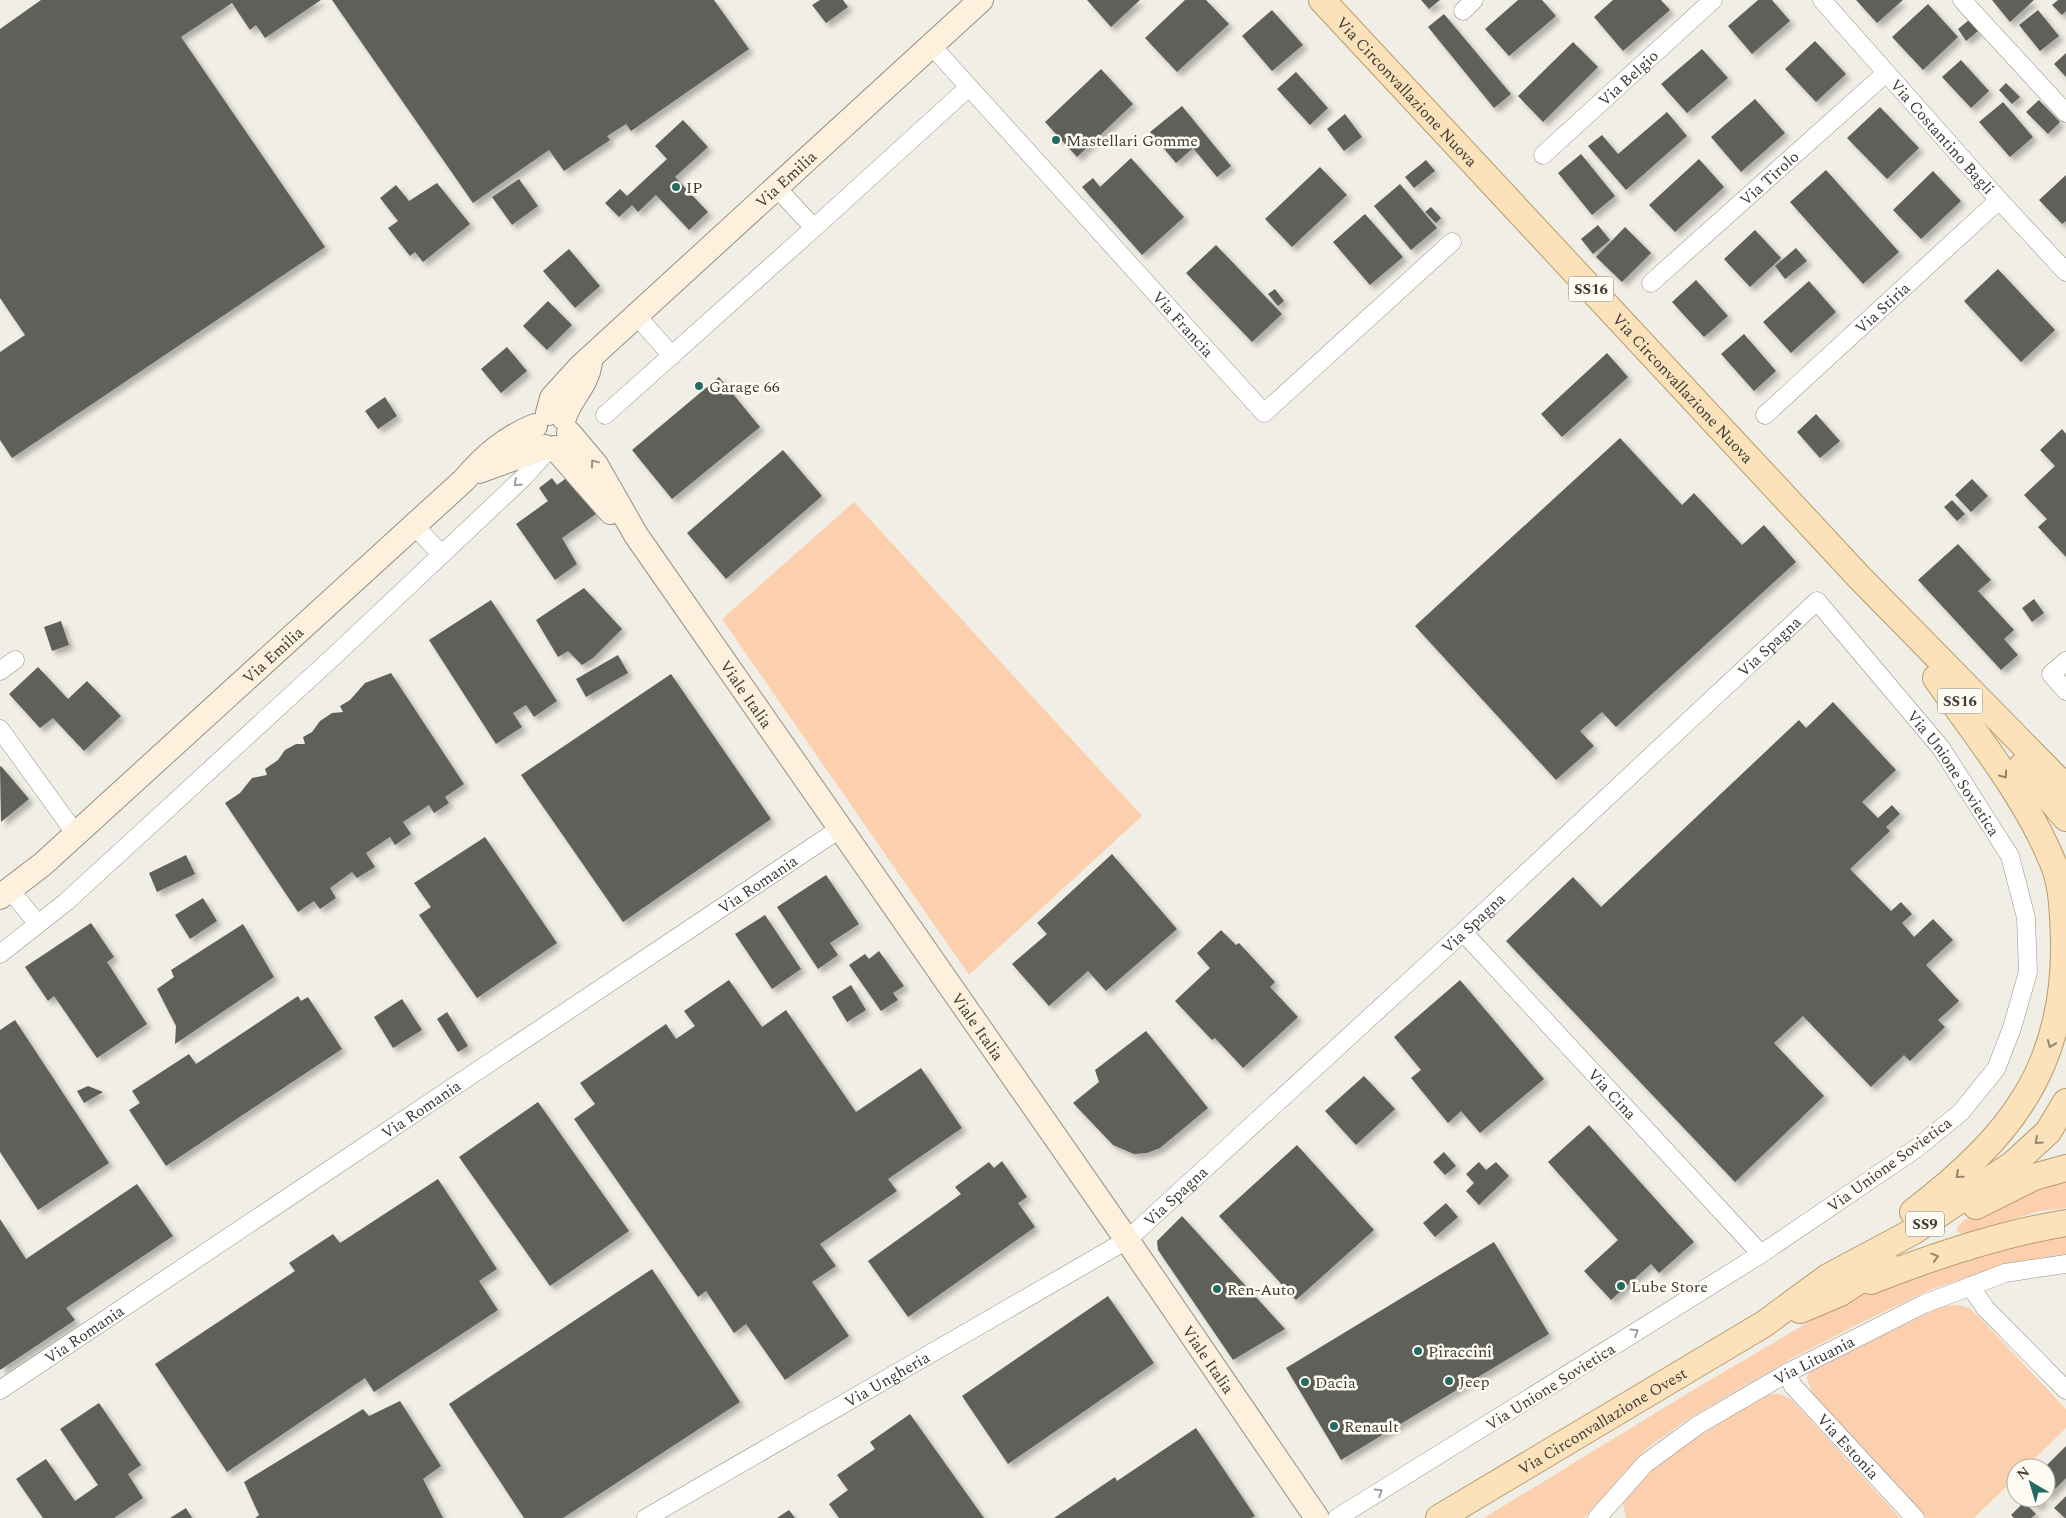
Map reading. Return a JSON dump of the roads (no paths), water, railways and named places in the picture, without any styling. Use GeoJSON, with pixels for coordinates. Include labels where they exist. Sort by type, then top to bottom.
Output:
{"type":"FeatureCollection","features":[{"type":"Feature","properties":{"kind":"main road","name":"Via Emilia"},"geometry":{"type":"LineString","coordinates":[[5,893],[43,864],[413,524],[469,475],[476,464],[515,434],[552,433],[552,398],[580,367],[981,0]]}},
{"type":"Feature","properties":{"kind":"main road","name":"Via Circonvallazione Nuova"},"geometry":{"type":"LineString","coordinates":[[1322,0],[1860,578],[2066,788]]}},
{"type":"Feature","properties":{"kind":"main road","name":"Viale Italia"},"geometry":{"type":"LineString","coordinates":[[552,433],[612,513],[636,536],[1127,1240],[1317,1518]]}},
{"type":"Feature","properties":{"kind":"main road","name":"Via Circonvallazione Nuova"},"geometry":{"type":"LineString","coordinates":[[1860,578],[1936,678],[1991,731],[2066,818]]}},
{"type":"Feature","properties":{"kind":"main road"},"geometry":{"type":"LineString","coordinates":[[1834,1285],[1973,1162],[2013,1119],[2033,1088],[2058,1026],[2066,970],[2063,914],[2054,865],[2038,830],[2016,793],[1936,678]]}},
{"type":"Feature","properties":{"kind":"main road","name":"Via Circonvallazione Ovest"},"geometry":{"type":"LineString","coordinates":[[1834,1285],[2013,1164],[2048,1132],[2066,1102]]}},
{"type":"Feature","properties":{"kind":"main road","name":"Via Circonvallazione Ovest"},"geometry":{"type":"LineString","coordinates":[[1440,1518],[1764,1324],[1985,1200],[2034,1177],[2066,1168]]}},
{"type":"Feature","properties":{"kind":"main road"},"geometry":{"type":"LineString","coordinates":[[1834,1285],[2029,1229],[2066,1223]]}},
{"type":"Feature","properties":{"kind":"street","name":"Via Belgio"},"geometry":{"type":"LineString","coordinates":[[1543,154],[1714,0]]}},
{"type":"Feature","properties":{"kind":"street","name":"Via Costantino Bagli"},"geometry":{"type":"LineString","coordinates":[[1822,0],[1999,200],[2066,272]]}},
{"type":"Feature","properties":{"kind":"street"},"geometry":{"type":"LineString","coordinates":[[1962,0],[2066,113]]}},
{"type":"Feature","properties":{"kind":"street","name":"Via Francia"},"geometry":{"type":"LineString","coordinates":[[932,46],[1264,413],[1452,242]]}},
{"type":"Feature","properties":{"kind":"street","name":"Via Tirolo"},"geometry":{"type":"LineString","coordinates":[[1651,283],[1886,72]]}},
{"type":"Feature","properties":{"kind":"street"},"geometry":{"type":"LineString","coordinates":[[605,415],[814,228],[968,86]]}},
{"type":"Feature","properties":{"kind":"street"},"geometry":{"type":"LineString","coordinates":[[776,186],[814,228]]}},
{"type":"Feature","properties":{"kind":"street","name":"Via Stiria"},"geometry":{"type":"LineString","coordinates":[[1765,415],[1999,200]]}},
{"type":"Feature","properties":{"kind":"street"},"geometry":{"type":"LineString","coordinates":[[636,315],[672,356]]}},
{"type":"Feature","properties":{"kind":"street"},"geometry":{"type":"LineString","coordinates":[[0,954],[66,902],[332,658],[440,553],[524,477],[552,433]]}},
{"type":"Feature","properties":{"kind":"street"},"geometry":{"type":"LineString","coordinates":[[413,524],[440,553]]}},
{"type":"Feature","properties":{"kind":"street","name":"Via Spagna"},"geometry":{"type":"LineString","coordinates":[[1127,1240],[1464,932],[1817,601]]}},
{"type":"Feature","properties":{"kind":"street","name":"Via Unione Sovietica"},"geometry":{"type":"LineString","coordinates":[[1337,1518],[1761,1254],[1917,1148],[1960,1112],[1996,1069],[2012,1028],[2028,972],[2026,918],[2010,856],[1940,748],[1817,601]]}},
{"type":"Feature","properties":{"kind":"street"},"geometry":{"type":"LineString","coordinates":[[0,671],[15,660]]}},
{"type":"Feature","properties":{"kind":"street"},"geometry":{"type":"LineString","coordinates":[[2066,661],[2051,674],[2066,691]]}},
{"type":"Feature","properties":{"kind":"street"},"geometry":{"type":"LineString","coordinates":[[0,729],[75,833]]}},
{"type":"Feature","properties":{"kind":"street","name":"Via Romania"},"geometry":{"type":"LineString","coordinates":[[0,1390],[841,828]]}},
{"type":"Feature","properties":{"kind":"street"},"geometry":{"type":"LineString","coordinates":[[5,893],[38,924]]}},
{"type":"Feature","properties":{"kind":"street","name":"Via Cina"},"geometry":{"type":"LineString","coordinates":[[1464,932],[1761,1254]]}},
{"type":"Feature","properties":{"kind":"street","name":"Via Ungheria"},"geometry":{"type":"LineString","coordinates":[[646,1518],[1127,1240]]}},
{"type":"Feature","properties":{"kind":"street","name":"Via Lituania"},"geometry":{"type":"LineString","coordinates":[[1604,1516],[1645,1464],[1698,1425],[1787,1373],[1924,1304],[1970,1286],[2005,1273],[2066,1264]]}},
{"type":"Feature","properties":{"kind":"street"},"geometry":{"type":"LineString","coordinates":[[1970,1286],[1986,1309],[2066,1390]]}},
{"type":"Feature","properties":{"kind":"street","name":"Via Estonia"},"geometry":{"type":"LineString","coordinates":[[1787,1373],[1793,1386],[1915,1518]]}},
{"type":"Feature","properties":{"kind":"place","name":"Mastellari Gomme"},"geometry":{"type":"Point","coordinates":[1056,140]}},
{"type":"Feature","properties":{"kind":"place","name":"IP"},"geometry":{"type":"Point","coordinates":[676,187]}},
{"type":"Feature","properties":{"kind":"place","name":"Garage 66"},"geometry":{"type":"Point","coordinates":[699,386]}},
{"type":"Feature","properties":{"kind":"place","name":"Lube Store"},"geometry":{"type":"Point","coordinates":[1621,1286]}},
{"type":"Feature","properties":{"kind":"place","name":"Ren-Auto"},"geometry":{"type":"Point","coordinates":[1217,1289]}},
{"type":"Feature","properties":{"kind":"place","name":"Piraccini"},"geometry":{"type":"Point","coordinates":[1418,1351]}},
{"type":"Feature","properties":{"kind":"place","name":"Jeep"},"geometry":{"type":"Point","coordinates":[1449,1381]}},
{"type":"Feature","properties":{"kind":"place","name":"Dacia"},"geometry":{"type":"Point","coordinates":[1305,1382]}},
{"type":"Feature","properties":{"kind":"place","name":"Renault"},"geometry":{"type":"Point","coordinates":[1334,1426]}}]}
